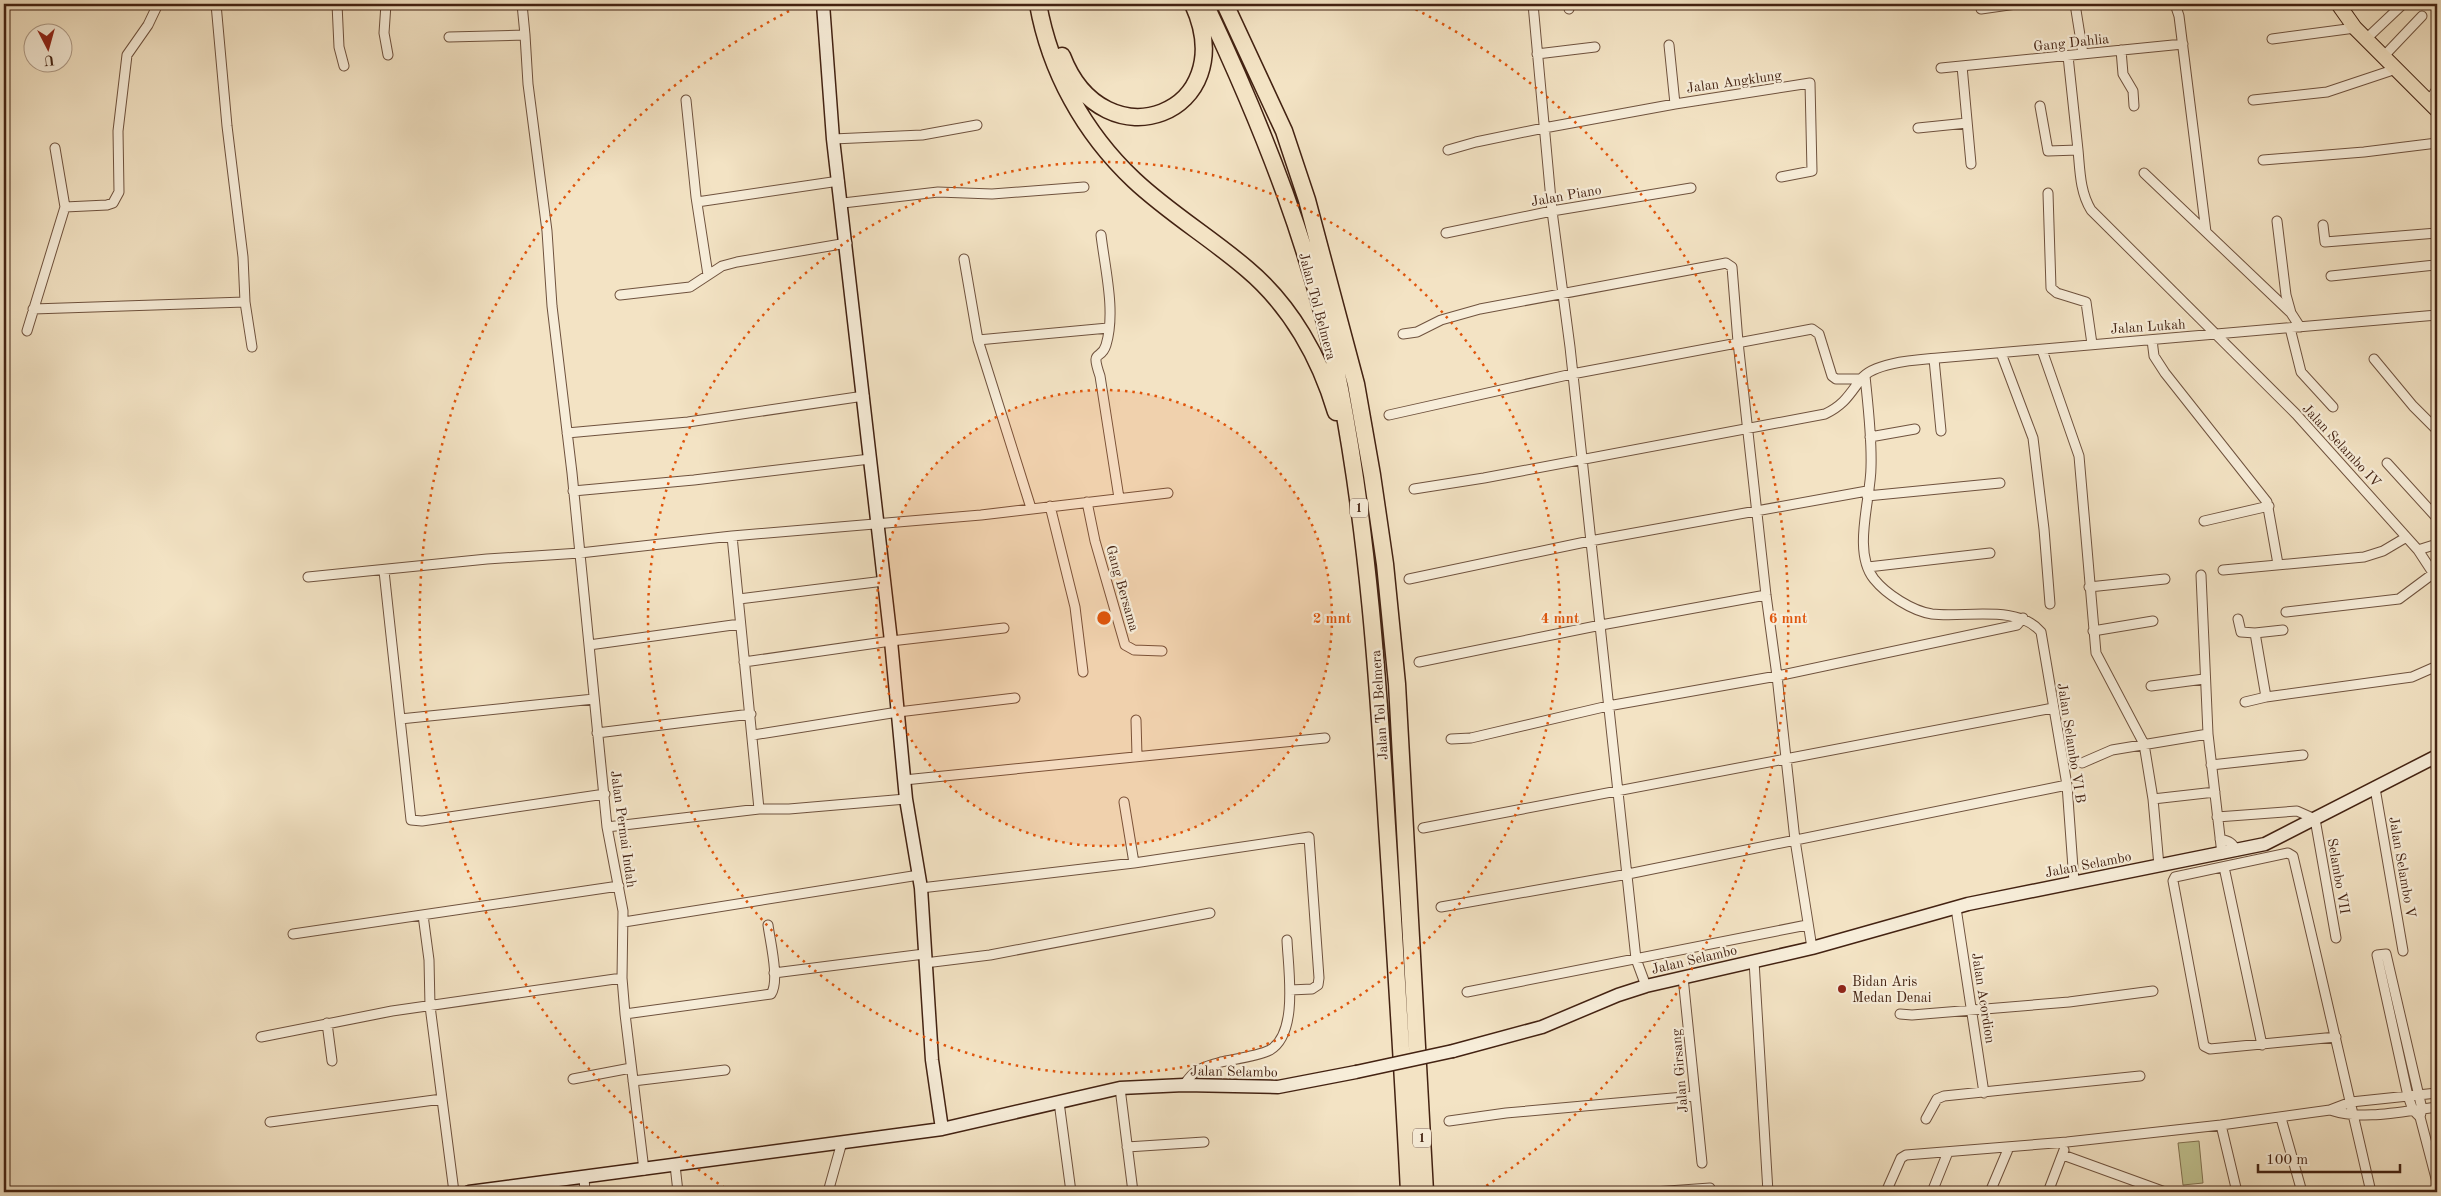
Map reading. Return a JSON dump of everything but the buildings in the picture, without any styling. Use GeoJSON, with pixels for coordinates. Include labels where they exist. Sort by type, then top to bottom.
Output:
{"type":"FeatureCollection","features":[{"type":"Feature","properties":{"kind":"highway"},"geometry":{"type":"LineString","coordinates":[[1038,4],[1048,48],[1062,83],[1084,122],[1101,144],[1134,180],[1248,270],[1294,321],[1322,370],[1355,477]]}},
{"type":"Feature","properties":{"kind":"highway"},"geometry":{"type":"LineString","coordinates":[[1047,4],[1054,36],[1064,62],[1073,78],[1086,94],[1097,104],[1114,113],[1143,118],[1163,113],[1188,95],[1198,80],[1204,60],[1204,37],[1193,4]]}},
{"type":"Feature","properties":{"kind":"highway","name":"Jalan Tol Belmera"},"geometry":{"type":"LineString","coordinates":[[1205,4],[1262,129],[1289,203],[1317,294],[1340,387],[1368,565],[1378,675],[1409,1192]]}},
{"type":"Feature","properties":{"kind":"highway","name":"Jalan Tol Belmera"},"geometry":{"type":"LineString","coordinates":[[1225,4],[1284,131],[1307,200],[1333,291],[1356,384],[1372,475],[1385,564],[1397,684],[1425,1192]]}},
{"type":"Feature","properties":{"kind":"highway"},"geometry":{"type":"LineString","coordinates":[[1234,4],[1255,52],[1269,99]]}},
{"type":"Feature","properties":{"kind":"main road"},"geometry":{"type":"LineString","coordinates":[[2338,4],[2366,40],[2433,106]]}},
{"type":"Feature","properties":{"kind":"street"},"geometry":{"type":"LineString","coordinates":[[65,208],[107,205],[116,199],[118,192],[118,131],[127,55],[148,24],[158,4]]}},
{"type":"Feature","properties":{"kind":"street"},"geometry":{"type":"LineString","coordinates":[[216,4],[227,126],[243,257],[245,302],[252,347]]}},
{"type":"Feature","properties":{"kind":"street"},"geometry":{"type":"LineString","coordinates":[[337,4],[339,47],[344,66]]}},
{"type":"Feature","properties":{"kind":"street"},"geometry":{"type":"LineString","coordinates":[[386,4],[384,33],[388,55]]}},
{"type":"Feature","properties":{"kind":"street","name":"Jalan Permai Indah"},"geometry":{"type":"LineString","coordinates":[[522,4],[528,84],[547,231],[552,306],[574,491],[597,733],[608,827],[624,922],[622,978],[644,1170]]}},
{"type":"Feature","properties":{"kind":"street"},"geometry":{"type":"LineString","coordinates":[[822,4],[833,139],[840,181],[864,396],[906,799],[920,882],[932,1060],[942,1129]]}},
{"type":"Feature","properties":{"kind":"street"},"geometry":{"type":"LineString","coordinates":[[1533,4],[1552,211],[1601,625],[1636,959],[1646,986]]}},
{"type":"Feature","properties":{"kind":"street"},"geometry":{"type":"LineString","coordinates":[[1981,9],[2005,4],[2016,4]]}},
{"type":"Feature","properties":{"kind":"street"},"geometry":{"type":"LineString","coordinates":[[2075,4],[2083,54]]}},
{"type":"Feature","properties":{"kind":"street"},"geometry":{"type":"LineString","coordinates":[[2175,4],[2179,16],[2183,44],[2206,232]]}},
{"type":"Feature","properties":{"kind":"street"},"geometry":{"type":"LineString","coordinates":[[2366,40],[2403,4]]}},
{"type":"Feature","properties":{"kind":"street"},"geometry":{"type":"LineString","coordinates":[[2383,57],[2422,16]]}},
{"type":"Feature","properties":{"kind":"street"},"geometry":{"type":"LineString","coordinates":[[2272,40],[2356,28]]}},
{"type":"Feature","properties":{"kind":"street"},"geometry":{"type":"LineString","coordinates":[[449,37],[525,35]]}},
{"type":"Feature","properties":{"kind":"street","name":"Gang Dahlia"},"geometry":{"type":"LineString","coordinates":[[1941,68],[2183,44]]}},
{"type":"Feature","properties":{"kind":"street"},"geometry":{"type":"LineString","coordinates":[[1669,45],[1675,104]]}},
{"type":"Feature","properties":{"kind":"street"},"geometry":{"type":"LineString","coordinates":[[1537,54],[1595,46]]}},
{"type":"Feature","properties":{"kind":"street"},"geometry":{"type":"LineString","coordinates":[[2121,50],[2123,74],[2133,91],[2134,106]]}},
{"type":"Feature","properties":{"kind":"street","name":"Jalan Selambo IV"},"geometry":{"type":"LineString","coordinates":[[2068,56],[2081,183],[2085,200],[2091,210],[2218,334],[2318,439],[2386,513],[2405,538],[2418,550],[2436,576]]}},
{"type":"Feature","properties":{"kind":"street"},"geometry":{"type":"LineString","coordinates":[[1962,66],[1971,164]]}},
{"type":"Feature","properties":{"kind":"street"},"geometry":{"type":"LineString","coordinates":[[2254,100],[2327,92],[2396,69]]}},
{"type":"Feature","properties":{"kind":"street","name":"Jalan Angklung"},"geometry":{"type":"LineString","coordinates":[[1448,150],[1476,142],[1544,128],[1675,104],[1810,83],[1812,171],[1781,177]]}},
{"type":"Feature","properties":{"kind":"street"},"geometry":{"type":"LineString","coordinates":[[2433,106],[2437,89]]}},
{"type":"Feature","properties":{"kind":"street"},"geometry":{"type":"LineString","coordinates":[[686,100],[697,202],[708,275]]}},
{"type":"Feature","properties":{"kind":"street"},"geometry":{"type":"LineString","coordinates":[[2040,106],[2048,151],[2078,150]]}},
{"type":"Feature","properties":{"kind":"street"},"geometry":{"type":"LineString","coordinates":[[1918,128],[1967,123]]}},
{"type":"Feature","properties":{"kind":"street"},"geometry":{"type":"LineString","coordinates":[[833,139],[922,135],[977,125]]}},
{"type":"Feature","properties":{"kind":"street"},"geometry":{"type":"LineString","coordinates":[[2263,160],[2364,152],[2437,143]]}},
{"type":"Feature","properties":{"kind":"street"},"geometry":{"type":"LineString","coordinates":[[27,331],[65,208],[55,148]]}},
{"type":"Feature","properties":{"kind":"street"},"geometry":{"type":"LineString","coordinates":[[2144,173],[2291,313]]}},
{"type":"Feature","properties":{"kind":"street"},"geometry":{"type":"LineString","coordinates":[[697,202],[840,181]]}},
{"type":"Feature","properties":{"kind":"street"},"geometry":{"type":"LineString","coordinates":[[842,203],[938,192],[958,191],[973,194],[992,194],[1084,187]]}},
{"type":"Feature","properties":{"kind":"street","name":"Jalan Piano"},"geometry":{"type":"LineString","coordinates":[[1446,233],[1552,211],[1691,188]]}},
{"type":"Feature","properties":{"kind":"street"},"geometry":{"type":"LineString","coordinates":[[2048,193],[2051,288],[2057,293],[2086,302],[2092,344]]}},
{"type":"Feature","properties":{"kind":"street"},"geometry":{"type":"LineString","coordinates":[[2277,222],[2286,295],[2295,328],[2301,372],[2333,407]]}},
{"type":"Feature","properties":{"kind":"street"},"geometry":{"type":"LineString","coordinates":[[2323,225],[2325,242],[2437,233]]}},
{"type":"Feature","properties":{"kind":"street"},"geometry":{"type":"LineString","coordinates":[[1101,236],[1108,306],[1108,328],[1106,346],[1096,356],[1095,362],[1100,376],[1119,498]]}},
{"type":"Feature","properties":{"kind":"street"},"geometry":{"type":"LineString","coordinates":[[620,295],[690,287],[722,266],[847,243]]}},
{"type":"Feature","properties":{"kind":"street"},"geometry":{"type":"LineString","coordinates":[[964,259],[978,340],[1031,508]]}},
{"type":"Feature","properties":{"kind":"street"},"geometry":{"type":"LineString","coordinates":[[2331,276],[2435,265],[2437,262]]}},
{"type":"Feature","properties":{"kind":"street"},"geometry":{"type":"LineString","coordinates":[[1403,334],[1417,332],[1441,320],[1480,308],[1726,263],[1732,267],[1738,342],[1766,595],[1795,840],[1812,948]]}},
{"type":"Feature","properties":{"kind":"street"},"geometry":{"type":"LineString","coordinates":[[33,309],[245,302]]}},
{"type":"Feature","properties":{"kind":"street","name":"Jalan Lukah"},"geometry":{"type":"LineString","coordinates":[[1863,378],[1879,366],[1934,359],[2437,315]]}},
{"type":"Feature","properties":{"kind":"street"},"geometry":{"type":"LineString","coordinates":[[978,340],[1108,328]]}},
{"type":"Feature","properties":{"kind":"street"},"geometry":{"type":"LineString","coordinates":[[1389,415],[1572,374],[1812,329],[1816,330],[1819,334],[1832,376],[1863,378]]}},
{"type":"Feature","properties":{"kind":"street"},"geometry":{"type":"LineString","coordinates":[[2152,340],[2154,356],[2165,373],[2269,506],[2278,564]]}},
{"type":"Feature","properties":{"kind":"street"},"geometry":{"type":"LineString","coordinates":[[2042,350],[2079,456],[2088,532],[2090,587],[2096,653],[2144,744],[2153,799],[2159,866]]}},
{"type":"Feature","properties":{"kind":"street"},"geometry":{"type":"LineString","coordinates":[[2001,353],[2033,438],[2044,529],[2050,604]]}},
{"type":"Feature","properties":{"kind":"street"},"geometry":{"type":"LineString","coordinates":[[1934,359],[1941,431]]}},
{"type":"Feature","properties":{"kind":"street"},"geometry":{"type":"LineString","coordinates":[[2374,359],[2413,406],[2437,430]]}},
{"type":"Feature","properties":{"kind":"street"},"geometry":{"type":"LineString","coordinates":[[1414,489],[1484,478],[1581,458],[1825,414],[1851,395],[1863,378]]}},
{"type":"Feature","properties":{"kind":"street"},"geometry":{"type":"LineString","coordinates":[[1863,378],[1870,437],[1871,468],[1867,493],[1864,548],[1868,567],[1874,579],[1883,588],[1923,612],[2023,618]]}},
{"type":"Feature","properties":{"kind":"street"},"geometry":{"type":"LineString","coordinates":[[567,433],[688,422],[864,396]]}},
{"type":"Feature","properties":{"kind":"street"},"geometry":{"type":"LineString","coordinates":[[1870,437],[1915,429]]}},
{"type":"Feature","properties":{"kind":"street"},"geometry":{"type":"LineString","coordinates":[[574,491],[694,480],[870,459]]}},
{"type":"Feature","properties":{"kind":"street"},"geometry":{"type":"LineString","coordinates":[[2387,463],[2437,518]]}},
{"type":"Feature","properties":{"kind":"street"},"geometry":{"type":"LineString","coordinates":[[1409,579],[1757,510],[1867,493],[2000,483]]}},
{"type":"Feature","properties":{"kind":"street"},"geometry":{"type":"LineString","coordinates":[[308,578],[487,559],[580,553],[732,536],[876,524],[1168,493]]}},
{"type":"Feature","properties":{"kind":"street","name":"Gang Bersama"},"geometry":{"type":"LineString","coordinates":[[1087,502],[1095,542],[1125,645],[1134,650],[1162,651]]}},
{"type":"Feature","properties":{"kind":"street"},"geometry":{"type":"LineString","coordinates":[[1050,506],[1075,607],[1083,672]]}},
{"type":"Feature","properties":{"kind":"street"},"geometry":{"type":"LineString","coordinates":[[2204,521],[2269,506]]}},
{"type":"Feature","properties":{"kind":"street"},"geometry":{"type":"LineString","coordinates":[[732,536],[759,809]]}},
{"type":"Feature","properties":{"kind":"street"},"geometry":{"type":"LineString","coordinates":[[2223,570],[2364,557],[2383,551],[2405,538]]}},
{"type":"Feature","properties":{"kind":"street"},"geometry":{"type":"LineString","coordinates":[[2418,550],[2437,544]]}},
{"type":"Feature","properties":{"kind":"street"},"geometry":{"type":"LineString","coordinates":[[1868,567],[1990,553]]}},
{"type":"Feature","properties":{"kind":"street"},"geometry":{"type":"LineString","coordinates":[[384,571],[409,816],[415,822],[605,794]]}},
{"type":"Feature","properties":{"kind":"street"},"geometry":{"type":"LineString","coordinates":[[2201,575],[2204,679],[2208,734],[2222,854]]}},
{"type":"Feature","properties":{"kind":"street"},"geometry":{"type":"LineString","coordinates":[[2286,612],[2399,599],[2436,576]]}},
{"type":"Feature","properties":{"kind":"street"},"geometry":{"type":"LineString","coordinates":[[2090,587],[2165,579]]}},
{"type":"Feature","properties":{"kind":"street"},"geometry":{"type":"LineString","coordinates":[[739,600],[884,581]]}},
{"type":"Feature","properties":{"kind":"street"},"geometry":{"type":"LineString","coordinates":[[1419,662],[1601,625],[1766,595]]}},
{"type":"Feature","properties":{"kind":"street"},"geometry":{"type":"LineString","coordinates":[[1452,739],[1472,738],[1608,706],[1777,676],[2017,625],[2023,618]]}},
{"type":"Feature","properties":{"kind":"street","name":"Jalan Selambo VI B"},"geometry":{"type":"LineString","coordinates":[[2023,618],[2034,623],[2041,632],[2044,642],[2052,708],[2067,785],[2074,882]]}},
{"type":"Feature","properties":{"kind":"street"},"geometry":{"type":"LineString","coordinates":[[2238,619],[2241,632],[2255,633],[2283,630]]}},
{"type":"Feature","properties":{"kind":"street"},"geometry":{"type":"LineString","coordinates":[[2093,631],[2153,621]]}},
{"type":"Feature","properties":{"kind":"street"},"geometry":{"type":"LineString","coordinates":[[588,645],[740,624]]}},
{"type":"Feature","properties":{"kind":"street"},"geometry":{"type":"LineString","coordinates":[[744,662],[891,641],[1004,628]]}},
{"type":"Feature","properties":{"kind":"street"},"geometry":{"type":"LineString","coordinates":[[2255,633],[2266,697]]}},
{"type":"Feature","properties":{"kind":"street"},"geometry":{"type":"LineString","coordinates":[[2245,702],[2266,697],[2412,677],[2437,666]]}},
{"type":"Feature","properties":{"kind":"street"},"geometry":{"type":"LineString","coordinates":[[2152,686],[2204,679]]}},
{"type":"Feature","properties":{"kind":"street"},"geometry":{"type":"LineString","coordinates":[[753,735],[898,712],[1015,698]]}},
{"type":"Feature","properties":{"kind":"street"},"geometry":{"type":"LineString","coordinates":[[400,719],[594,700]]}},
{"type":"Feature","properties":{"kind":"street"},"geometry":{"type":"LineString","coordinates":[[1423,828],[2052,708]]}},
{"type":"Feature","properties":{"kind":"street"},"geometry":{"type":"LineString","coordinates":[[597,733],[751,714]]}},
{"type":"Feature","properties":{"kind":"street"},"geometry":{"type":"LineString","coordinates":[[1136,720],[1137,756]]}},
{"type":"Feature","properties":{"kind":"street"},"geometry":{"type":"LineString","coordinates":[[2082,763],[2091,761],[2102,753],[2208,734]]}},
{"type":"Feature","properties":{"kind":"street"},"geometry":{"type":"LineString","coordinates":[[904,780],[1325,738]]}},
{"type":"Feature","properties":{"kind":"street"},"geometry":{"type":"LineString","coordinates":[[2211,765],[2303,755]]}},
{"type":"Feature","properties":{"kind":"street"},"geometry":{"type":"LineString","coordinates":[[2435,756],[2437,772]]}},
{"type":"Feature","properties":{"kind":"street","name":"Jalan Selambo"},"geometry":{"type":"LineString","coordinates":[[469,1192],[942,1129],[1120,1088],[1184,1085],[1278,1087],[1453,1051],[1542,1027],[1618,995],[1646,986],[1812,948],[1956,908],[2074,882],[2265,844],[2435,756]]}},
{"type":"Feature","properties":{"kind":"street"},"geometry":{"type":"LineString","coordinates":[[1441,907],[1628,874],[2067,785]]}},
{"type":"Feature","properties":{"kind":"street","name":"Jalan Selambo V"},"geometry":{"type":"LineString","coordinates":[[2375,788],[2403,951]]}},
{"type":"Feature","properties":{"kind":"street"},"geometry":{"type":"LineString","coordinates":[[2153,799],[2215,792]]}},
{"type":"Feature","properties":{"kind":"street"},"geometry":{"type":"LineString","coordinates":[[608,827],[759,809],[789,810],[906,799]]}},
{"type":"Feature","properties":{"kind":"street"},"geometry":{"type":"LineString","coordinates":[[1124,802],[1134,863]]}},
{"type":"Feature","properties":{"kind":"street"},"geometry":{"type":"LineString","coordinates":[[2218,817],[2297,811],[2315,819]]}},
{"type":"Feature","properties":{"kind":"street","name":"Selambo VII"},"geometry":{"type":"LineString","coordinates":[[2315,819],[2336,938]]}},
{"type":"Feature","properties":{"kind":"street"},"geometry":{"type":"LineString","coordinates":[[624,922],[920,882],[1134,863],[1308,837],[1319,978],[1318,985],[1312,989],[1290,990]]}},
{"type":"Feature","properties":{"kind":"street"},"geometry":{"type":"LineString","coordinates":[[2220,839],[2229,841],[2236,850]]}},
{"type":"Feature","properties":{"kind":"street"},"geometry":{"type":"LineString","coordinates":[[2336,1037],[2210,1049],[2202,1043],[2173,881],[2178,875],[2288,853],[2293,856],[2336,1037],[2354,1114],[2371,1192]]}},
{"type":"Feature","properties":{"kind":"street"},"geometry":{"type":"LineString","coordinates":[[2224,867],[2262,1045]]}},
{"type":"Feature","properties":{"kind":"street"},"geometry":{"type":"LineString","coordinates":[[293,934],[543,895],[619,886]]}},
{"type":"Feature","properties":{"kind":"street","name":"Jalan Acordion"},"geometry":{"type":"LineString","coordinates":[[1956,908],[1984,1093]]}},
{"type":"Feature","properties":{"kind":"street"},"geometry":{"type":"LineString","coordinates":[[774,973],[925,958],[990,955],[1210,913]]}},
{"type":"Feature","properties":{"kind":"street"},"geometry":{"type":"LineString","coordinates":[[423,915],[429,960],[430,1006],[454,1192]]}},
{"type":"Feature","properties":{"kind":"street"},"geometry":{"type":"LineString","coordinates":[[625,1014],[771,994],[775,988],[768,925]]}},
{"type":"Feature","properties":{"kind":"street"},"geometry":{"type":"LineString","coordinates":[[1467,992],[1807,925]]}},
{"type":"Feature","properties":{"kind":"street"},"geometry":{"type":"LineString","coordinates":[[1184,1085],[1197,1069],[1269,1050],[1280,1042],[1286,1026],[1290,990],[1287,940]]}},
{"type":"Feature","properties":{"kind":"street"},"geometry":{"type":"LineString","coordinates":[[2418,1112],[2408,1096],[2377,955],[2386,954],[2418,1095],[2418,1112],[2437,1182]]}},
{"type":"Feature","properties":{"kind":"street"},"geometry":{"type":"LineString","coordinates":[[1754,961],[1768,1192]]}},
{"type":"Feature","properties":{"kind":"street","name":"Jalan Girsang"},"geometry":{"type":"LineString","coordinates":[[1683,977],[1702,1163]]}},
{"type":"Feature","properties":{"kind":"street"},"geometry":{"type":"LineString","coordinates":[[261,1037],[327,1023],[430,1006],[622,978]]}},
{"type":"Feature","properties":{"kind":"street"},"geometry":{"type":"LineString","coordinates":[[1900,1014],[1912,1016],[2069,1002],[2153,991]]}},
{"type":"Feature","properties":{"kind":"street"},"geometry":{"type":"LineString","coordinates":[[327,1023],[332,1061]]}},
{"type":"Feature","properties":{"kind":"street"},"geometry":{"type":"LineString","coordinates":[[2394,1033],[2404,1030]]}},
{"type":"Feature","properties":{"kind":"street"},"geometry":{"type":"LineString","coordinates":[[573,1078],[631,1068]]}},
{"type":"Feature","properties":{"kind":"street"},"geometry":{"type":"LineString","coordinates":[[633,1081],[725,1070]]}},
{"type":"Feature","properties":{"kind":"street"},"geometry":{"type":"LineString","coordinates":[[1926,1119],[1940,1097],[2140,1076]]}},
{"type":"Feature","properties":{"kind":"street"},"geometry":{"type":"LineString","coordinates":[[1120,1088],[1133,1192]]}},
{"type":"Feature","properties":{"kind":"street"},"geometry":{"type":"LineString","coordinates":[[1886,1192],[1901,1158],[1906,1155],[2067,1142],[2281,1118],[2330,1110],[2351,1102],[2437,1093]]}},
{"type":"Feature","properties":{"kind":"street"},"geometry":{"type":"LineString","coordinates":[[1449,1121],[1506,1113],[1695,1096]]}},
{"type":"Feature","properties":{"kind":"street"},"geometry":{"type":"LineString","coordinates":[[270,1122],[442,1099]]}},
{"type":"Feature","properties":{"kind":"street"},"geometry":{"type":"LineString","coordinates":[[1059,1102],[1071,1192]]}},
{"type":"Feature","properties":{"kind":"street"},"geometry":{"type":"LineString","coordinates":[[2330,1110],[2354,1114],[2418,1112],[2437,1107]]}},
{"type":"Feature","properties":{"kind":"street"},"geometry":{"type":"LineString","coordinates":[[2281,1118],[2302,1192]]}},
{"type":"Feature","properties":{"kind":"street"},"geometry":{"type":"LineString","coordinates":[[2221,1125],[2237,1192]]}},
{"type":"Feature","properties":{"kind":"street"},"geometry":{"type":"LineString","coordinates":[[828,1192],[842,1142]]}},
{"type":"Feature","properties":{"kind":"street"},"geometry":{"type":"LineString","coordinates":[[1127,1147],[1204,1142]]}},
{"type":"Feature","properties":{"kind":"street"},"geometry":{"type":"LineString","coordinates":[[2048,1192],[2067,1142]]}},
{"type":"Feature","properties":{"kind":"street"},"geometry":{"type":"LineString","coordinates":[[1990,1192],[2009,1147]]}},
{"type":"Feature","properties":{"kind":"street"},"geometry":{"type":"LineString","coordinates":[[1932,1192],[1948,1152]]}},
{"type":"Feature","properties":{"kind":"street"},"geometry":{"type":"LineString","coordinates":[[2063,1154],[2165,1192]]}},
{"type":"Feature","properties":{"kind":"street"},"geometry":{"type":"LineString","coordinates":[[675,1165],[678,1192]]}},
{"type":"Feature","properties":{"kind":"street"},"geometry":{"type":"LineString","coordinates":[[584,1177],[585,1192]]}},
{"type":"Feature","properties":{"kind":"street"},"geometry":{"type":"LineString","coordinates":[[1654,1192],[1710,1188],[1710,1192]]}},
{"type":"Feature","properties":{"kind":"green space"},"geometry":{"type":"Polygon","coordinates":[[[2199,1141],[2203,1183],[2183,1185],[2178,1143],[2199,1141]]]}},
{"type":"Feature","properties":{"kind":"place","name":"Bidan Aris Medan Denai"},"geometry":{"type":"Point","coordinates":[1842,989]}}]}
